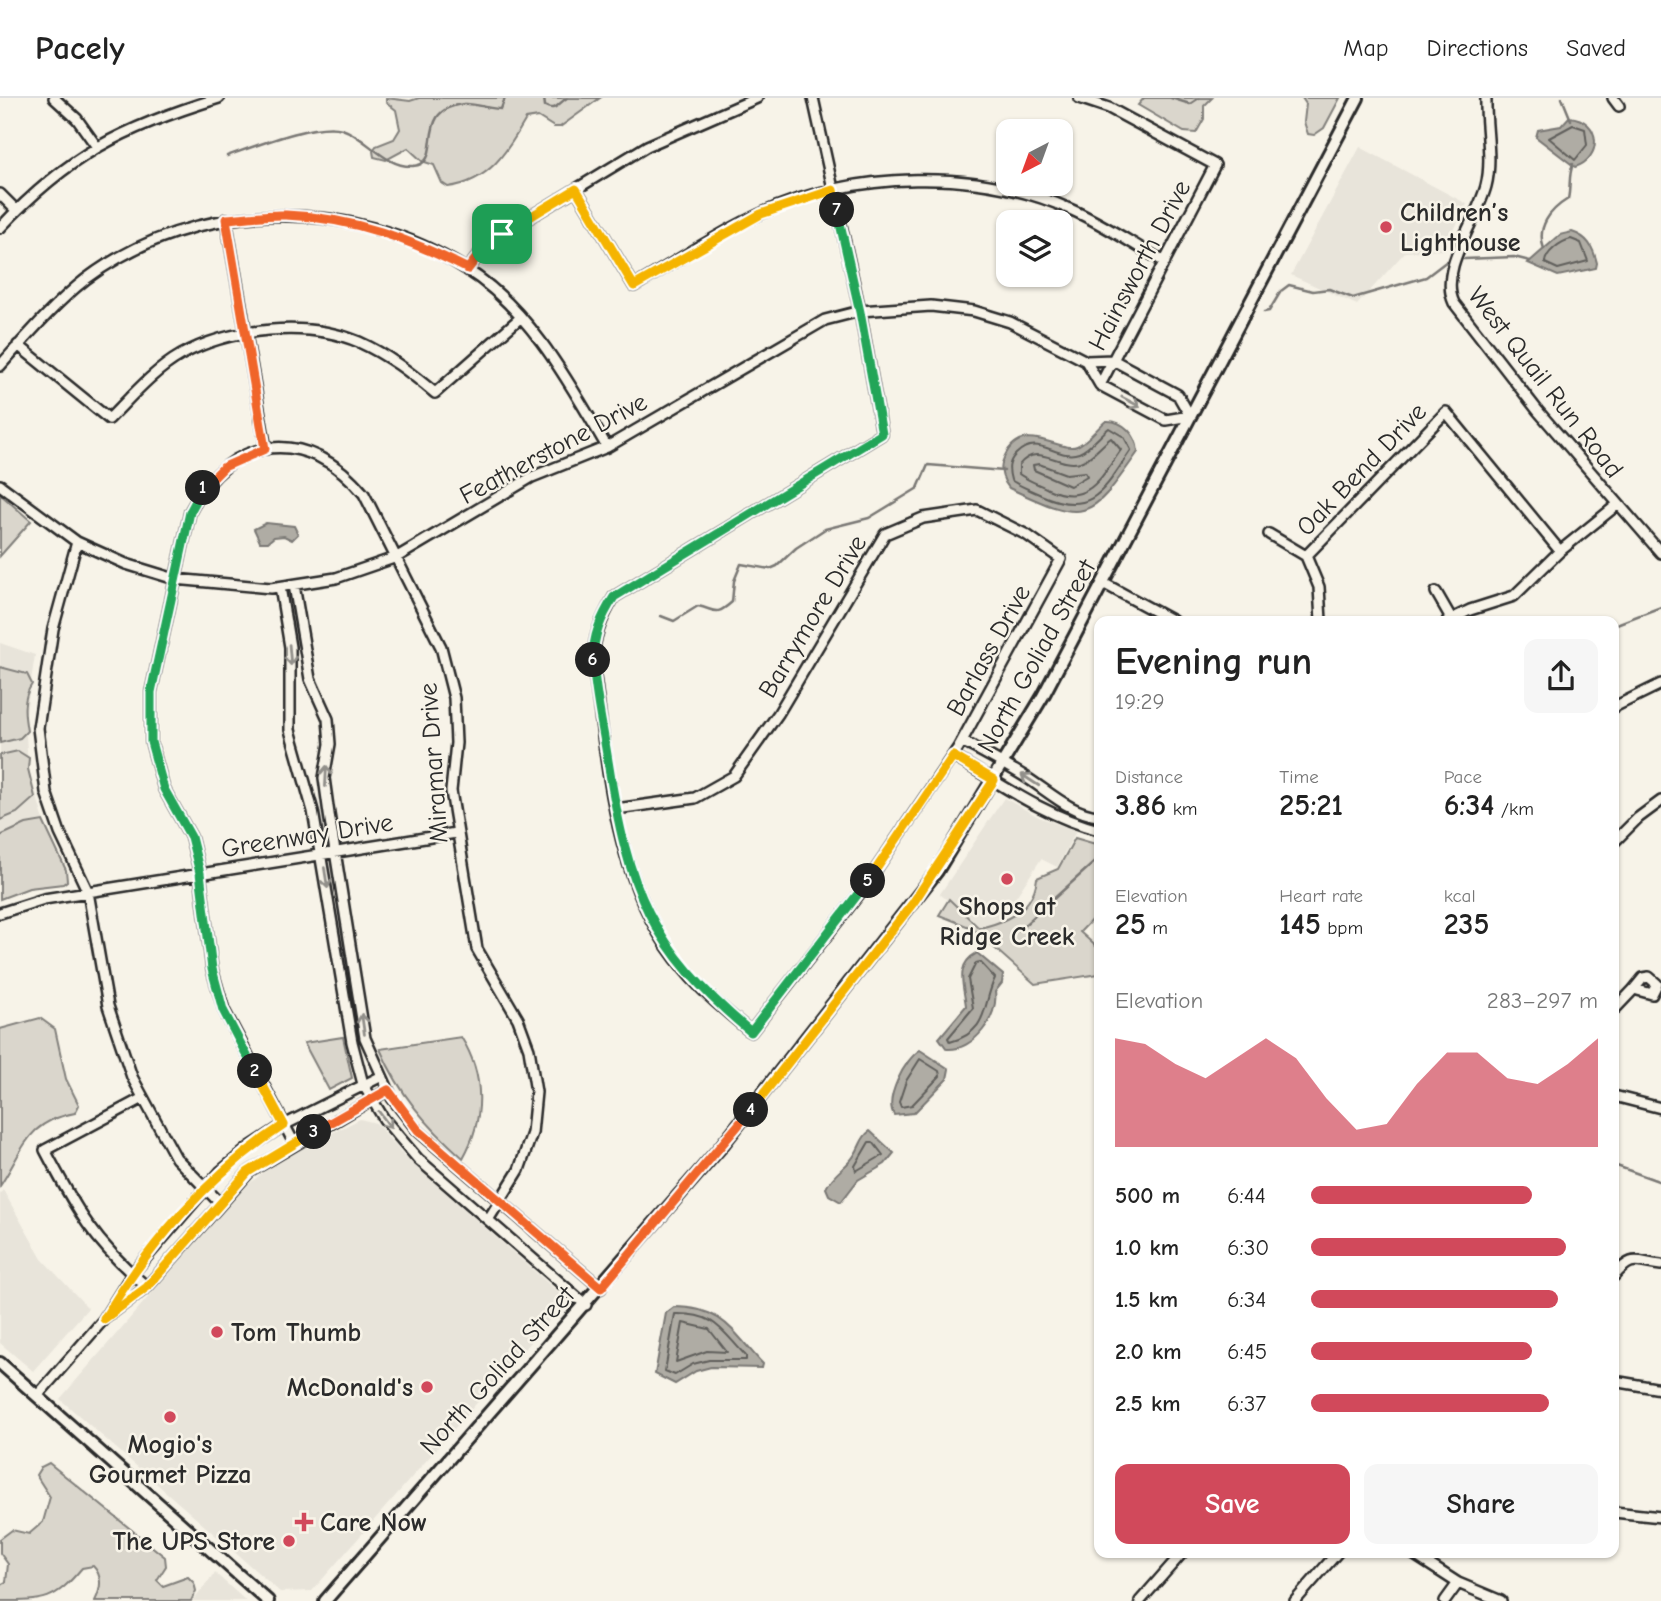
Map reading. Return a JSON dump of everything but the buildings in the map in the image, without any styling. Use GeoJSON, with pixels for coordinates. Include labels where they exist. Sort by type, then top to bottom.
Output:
{"type":"FeatureCollection","features":[{"type":"Feature","properties":{"kind":"main road","name":"North Goliad Street"},"geometry":{"type":"LineString","coordinates":[[325,1601],[601,1288],[735,1130],[905,913],[958,839],[1004,764],[1103,583],[1357,98]]}},
{"type":"Feature","properties":{"kind":"main road"},"geometry":{"type":"LineString","coordinates":[[0,1363],[268,1601]]}},
{"type":"Feature","properties":{"kind":"street"},"geometry":{"type":"LineString","coordinates":[[54,98],[83,126],[97,147]]}},
{"type":"Feature","properties":{"kind":"street"},"geometry":{"type":"LineString","coordinates":[[0,228],[47,183],[97,147],[140,124],[197,101],[219,98]]}},
{"type":"Feature","properties":{"kind":"street"},"geometry":{"type":"LineString","coordinates":[[468,269],[484,248],[502,234],[647,146],[757,98]]}},
{"type":"Feature","properties":{"kind":"street"},"geometry":{"type":"LineString","coordinates":[[616,809],[593,663],[593,646],[601,618],[614,597],[882,434],[860,312],[813,98]]}},
{"type":"Feature","properties":{"kind":"street","name":"Hainsworth Drive"},"geometry":{"type":"LineString","coordinates":[[1079,98],[1109,108],[1216,165],[1100,385]]}},
{"type":"Feature","properties":{"kind":"street","name":"West Quail Run Road"},"geometry":{"type":"LineString","coordinates":[[1486,98],[1488,181],[1481,204],[1450,273],[1448,291],[1454,303],[1521,391],[1661,553]]}},
{"type":"Feature","properties":{"kind":"street"},"geometry":{"type":"LineString","coordinates":[[576,189],[634,286],[761,214],[833,190],[876,182],[927,180],[1005,188],[1072,210],[1165,262]]}},
{"type":"Feature","properties":{"kind":"street"},"geometry":{"type":"LineString","coordinates":[[0,194],[16,210]]}},
{"type":"Feature","properties":{"kind":"street"},"geometry":{"type":"LineString","coordinates":[[0,366],[18,345],[86,280],[117,259],[153,242],[226,219],[285,214],[349,222],[413,241],[468,269],[520,317],[548,352],[607,447]]}},
{"type":"Feature","properties":{"kind":"street"},"geometry":{"type":"LineString","coordinates":[[226,219],[265,449],[224,467],[203,487],[190,512],[151,692],[151,742],[164,789],[191,837],[200,873],[212,969],[223,1010],[294,1143]]}},
{"type":"Feature","properties":{"kind":"street","name":"Featherstone Drive"},"geometry":{"type":"LineString","coordinates":[[0,485],[77,542],[126,564],[175,579],[216,585],[280,587],[336,578],[397,557],[532,477],[607,447],[788,339],[825,320],[860,312],[930,306],[974,311],[1010,322],[1086,361],[1113,360]]}},
{"type":"Feature","properties":{"kind":"street"},"geometry":{"type":"LineString","coordinates":[[18,345],[109,419],[143,384],[181,355],[246,334],[315,331],[357,341],[397,362],[435,393],[520,317]]}},
{"type":"Feature","properties":{"kind":"street"},"geometry":{"type":"LineString","coordinates":[[1086,361],[1100,385],[1166,420],[1190,416],[1178,395],[1113,360]]}},
{"type":"Feature","properties":{"kind":"street","name":"Oak Bend Drive"},"geometry":{"type":"LineString","coordinates":[[1306,556],[1446,411],[1560,551]]}},
{"type":"Feature","properties":{"kind":"street","name":"Miramar Drive"},"geometry":{"type":"LineString","coordinates":[[265,449],[291,448],[322,456],[346,473],[364,494],[441,647],[454,698],[456,743],[451,791],[477,949],[518,1019],[529,1049],[536,1092],[532,1133],[519,1170],[488,1220]]}},
{"type":"Feature","properties":{"kind":"street"},"geometry":{"type":"LineString","coordinates":[[1460,616],[1514,596],[1560,551],[1617,505]]}},
{"type":"Feature","properties":{"kind":"street","name":"Barrymore Drive"},"geometry":{"type":"LineString","coordinates":[[616,809],[695,798],[734,776],[778,714],[885,534],[923,518],[977,510],[1027,535],[1061,559]]}},
{"type":"Feature","properties":{"kind":"street"},"geometry":{"type":"LineString","coordinates":[[1269,534],[1306,556],[1319,587],[1321,616]]}},
{"type":"Feature","properties":{"kind":"street"},"geometry":{"type":"LineString","coordinates":[[77,542],[53,629],[38,728],[46,792],[88,892],[108,1006],[118,1043],[143,1098],[176,1158],[220,1203]]}},
{"type":"Feature","properties":{"kind":"street","name":"Barlass Drive"},"geometry":{"type":"LineString","coordinates":[[616,809],[628,866],[647,912],[674,957],[709,997],[751,1032],[860,893],[953,756],[1061,559]]}},
{"type":"Feature","properties":{"kind":"street"},"geometry":{"type":"LineString","coordinates":[[1103,583],[1163,616]]}},
{"type":"Feature","properties":{"kind":"street"},"geometry":{"type":"LineString","coordinates":[[294,585],[310,679],[328,719],[330,744],[324,778],[365,1038],[388,1090],[418,1130],[601,1288]]}},
{"type":"Feature","properties":{"kind":"street"},"geometry":{"type":"LineString","coordinates":[[280,587],[290,647],[290,730],[322,855],[352,1042],[363,1084],[398,1138],[418,1159],[586,1305]]}},
{"type":"Feature","properties":{"kind":"street"},"geometry":{"type":"LineString","coordinates":[[1436,592],[1447,616]]}},
{"type":"Feature","properties":{"kind":"street"},"geometry":{"type":"LineString","coordinates":[[1619,705],[1661,684]]}},
{"type":"Feature","properties":{"kind":"street"},"geometry":{"type":"LineString","coordinates":[[962,741],[1004,764],[1068,806],[1088,816],[1094,816]]}},
{"type":"Feature","properties":{"kind":"street"},"geometry":{"type":"LineString","coordinates":[[953,756],[1062,818],[1094,828]]}},
{"type":"Feature","properties":{"kind":"street"},"geometry":{"type":"LineString","coordinates":[[1619,837],[1638,818],[1661,802]]}},
{"type":"Feature","properties":{"kind":"street"},"geometry":{"type":"LineString","coordinates":[[1062,818],[1068,806]]}},
{"type":"Feature","properties":{"kind":"street","name":"Greenway Drive"},"geometry":{"type":"LineString","coordinates":[[0,913],[33,901],[456,832]]}},
{"type":"Feature","properties":{"kind":"street"},"geometry":{"type":"LineString","coordinates":[[339,959],[352,957]]}},
{"type":"Feature","properties":{"kind":"street"},"geometry":{"type":"LineString","coordinates":[[1619,1005],[1634,989]]}},
{"type":"Feature","properties":{"kind":"street"},"geometry":{"type":"LineString","coordinates":[[37,1396],[104,1319],[132,1274],[205,1190],[250,1147],[284,1125],[382,1076]]}},
{"type":"Feature","properties":{"kind":"street"},"geometry":{"type":"LineString","coordinates":[[104,1319],[147,1287],[248,1172],[388,1090]]}},
{"type":"Feature","properties":{"kind":"street"},"geometry":{"type":"LineString","coordinates":[[1619,1097],[1661,1108]]}},
{"type":"Feature","properties":{"kind":"street"},"geometry":{"type":"LineString","coordinates":[[143,1098],[45,1150],[91,1233],[147,1287]]}},
{"type":"Feature","properties":{"kind":"street"},"geometry":{"type":"LineString","coordinates":[[1619,1271],[1629,1261],[1637,1259],[1661,1265]]}},
{"type":"Feature","properties":{"kind":"street"},"geometry":{"type":"LineString","coordinates":[[1619,1382],[1661,1389]]}},
{"type":"Feature","properties":{"kind":"street"},"geometry":{"type":"LineString","coordinates":[[1619,1512],[1661,1517]]}},
{"type":"Feature","properties":{"kind":"street"},"geometry":{"type":"LineString","coordinates":[[1140,1601],[1178,1558]]}},
{"type":"Feature","properties":{"kind":"street"},"geometry":{"type":"LineString","coordinates":[[1295,1601],[1333,1558]]}},
{"type":"Feature","properties":{"kind":"street"},"geometry":{"type":"LineString","coordinates":[[1419,1558],[1458,1583],[1501,1601]]}},
{"type":"Feature","properties":{"kind":"street"},"geometry":{"type":"LineString","coordinates":[[1445,1601],[1458,1583]]}},
{"type":"Feature","properties":{"kind":"shaded area"},"geometry":{"type":"Polygon","coordinates":[[[386,98],[410,101],[419,98],[600,98],[560,127],[554,127],[538,117],[526,119],[504,154],[486,172],[475,179],[448,187],[442,183],[434,165],[422,161],[408,148],[386,160],[374,157],[376,146],[394,139],[400,129],[396,110],[386,102],[386,98]]]}},
{"type":"Feature","properties":{"kind":"shaded area"},"geometry":{"type":"Polygon","coordinates":[[[1144,98],[1212,98],[1204,106],[1204,119],[1196,133],[1184,132],[1138,105],[1144,98]]]}},
{"type":"Feature","properties":{"kind":"shaded area"},"geometry":{"type":"Polygon","coordinates":[[[1302,98],[1340,98],[1324,128],[1314,135],[1308,134],[1304,122],[1306,104],[1302,98]]]}},
{"type":"Feature","properties":{"kind":"shaded area","name":"Children’s Lighthouse"},"geometry":{"type":"Polygon","coordinates":[[[1360,147],[1467,204],[1444,250],[1405,252],[1357,305],[1291,275],[1360,147]]]}},
{"type":"Feature","properties":{"kind":"shaded area"},"geometry":{"type":"Polygon","coordinates":[[[0,494],[31,521],[0,556],[0,494]]]}},
{"type":"Feature","properties":{"kind":"shaded area"},"geometry":{"type":"Polygon","coordinates":[[[0,643],[35,655],[25,719],[28,766],[46,828],[69,881],[25,889],[0,899],[0,643]]]}},
{"type":"Feature","properties":{"kind":"shaded area"},"geometry":{"type":"Polygon","coordinates":[[[0,667],[27,674],[32,684],[25,701],[27,731],[20,738],[0,743],[0,667]]]}},
{"type":"Feature","properties":{"kind":"shaded area"},"geometry":{"type":"Polygon","coordinates":[[[18,751],[29,758],[28,769],[35,797],[17,813],[0,820],[0,755],[18,751]]]}},
{"type":"Feature","properties":{"kind":"shaded area"},"geometry":{"type":"Polygon","coordinates":[[[1004,798],[1039,817],[1076,831],[1057,867],[1041,859],[990,936],[940,894],[1004,798]]]}},
{"type":"Feature","properties":{"kind":"shaded area"},"geometry":{"type":"Polygon","coordinates":[[[43,821],[66,870],[67,881],[63,884],[29,888],[0,899],[0,836],[26,824],[43,821]]]}},
{"type":"Feature","properties":{"kind":"shaded area"},"geometry":{"type":"Polygon","coordinates":[[[1075,838],[1094,844],[1094,917],[1080,932],[1094,945],[1094,975],[1035,984],[972,928],[939,915],[949,899],[979,928],[999,922],[1025,906],[1035,889],[1037,878],[1058,869],[1075,838]]]}},
{"type":"Feature","properties":{"kind":"shaded area"},"geometry":{"type":"Polygon","coordinates":[[[40,1018],[55,1029],[66,1079],[79,1105],[75,1113],[59,1117],[36,1130],[0,1186],[0,1029],[40,1018]]]}},
{"type":"Feature","properties":{"kind":"shaded area"},"geometry":{"type":"Polygon","coordinates":[[[343,1037],[352,1078],[329,1090],[304,1043],[343,1037]]]}},
{"type":"Feature","properties":{"kind":"shaded area"},"geometry":{"type":"Polygon","coordinates":[[[461,1037],[475,1066],[479,1097],[475,1128],[463,1158],[437,1134],[405,1095],[380,1049],[461,1037]]]}},
{"type":"Feature","properties":{"kind":"shaded area"},"geometry":{"type":"Polygon","coordinates":[[[360,1119],[376,1123],[405,1157],[567,1300],[312,1591],[280,1592],[60,1399],[241,1190],[282,1158],[360,1119]]]}},
{"type":"Feature","properties":{"kind":"shaded area"},"geometry":{"type":"Polygon","coordinates":[[[3,1190],[42,1259],[88,1308],[33,1371],[0,1343],[0,1193],[3,1190]]]}},
{"type":"Feature","properties":{"kind":"shaded area"},"geometry":{"type":"Polygon","coordinates":[[[49,1463],[165,1557],[166,1566],[157,1580],[163,1586],[188,1577],[194,1583],[196,1591],[191,1601],[95,1601],[100,1583],[93,1566],[82,1568],[64,1587],[48,1597],[0,1601],[0,1585],[6,1582],[8,1564],[0,1553],[0,1539],[12,1530],[29,1534],[43,1522],[50,1497],[36,1475],[41,1467],[49,1463]]]}},
{"type":"Feature","properties":{"kind":"shaded area"},"geometry":{"type":"Polygon","coordinates":[[[215,1573],[246,1601],[193,1601],[215,1573]]]}},
{"type":"Feature","properties":{"kind":"water"},"geometry":{"type":"Polygon","coordinates":[[[1569,117],[1588,125],[1595,140],[1590,156],[1575,167],[1536,137],[1538,130],[1561,126],[1569,117]]]}},
{"type":"Feature","properties":{"kind":"water"},"geometry":{"type":"Polygon","coordinates":[[[1572,232],[1592,247],[1596,268],[1558,276],[1528,263],[1560,235],[1572,232]]]}},
{"type":"Feature","properties":{"kind":"water"},"geometry":{"type":"Polygon","coordinates":[[[1106,421],[1118,423],[1128,430],[1135,440],[1138,452],[1096,504],[1084,510],[1071,511],[1035,500],[1009,488],[1002,473],[1002,463],[1009,449],[1018,441],[1028,438],[1069,447],[1077,446],[1106,421]]]}},
{"type":"Feature","properties":{"kind":"water"},"geometry":{"type":"Polygon","coordinates":[[[266,523],[294,526],[298,534],[292,540],[284,536],[260,542],[254,529],[266,523]]]}},
{"type":"Feature","properties":{"kind":"water"},"geometry":{"type":"Polygon","coordinates":[[[977,953],[1003,975],[1002,983],[995,992],[993,1011],[983,1030],[966,1044],[947,1049],[939,1038],[966,1006],[963,970],[965,964],[977,953]]]}},
{"type":"Feature","properties":{"kind":"water"},"geometry":{"type":"Polygon","coordinates":[[[920,1050],[949,1069],[947,1079],[914,1113],[894,1115],[892,1099],[898,1080],[908,1062],[920,1050]]]}},
{"type":"Feature","properties":{"kind":"water"},"geometry":{"type":"Polygon","coordinates":[[[870,1131],[894,1153],[885,1164],[858,1180],[841,1202],[829,1195],[826,1188],[852,1159],[870,1131]]]}},
{"type":"Feature","properties":{"kind":"water"},"geometry":{"type":"Polygon","coordinates":[[[674,1307],[704,1311],[716,1317],[726,1324],[763,1364],[762,1368],[711,1367],[696,1371],[675,1384],[655,1374],[666,1313],[674,1307]]]}},
{"type":"Feature","properties":{"kind":"waterway"},"geometry":{"type":"LineString","coordinates":[[227,156],[285,136],[331,127],[351,133],[394,162],[413,166],[423,163],[428,156],[434,125],[438,116],[448,108],[468,104],[501,109],[505,98]]}},
{"type":"Feature","properties":{"kind":"waterway"},"geometry":{"type":"LineString","coordinates":[[544,98],[545,106],[552,108],[567,98]]}},
{"type":"Feature","properties":{"kind":"waterway"},"geometry":{"type":"LineString","coordinates":[[1171,98],[1190,104],[1199,98]]}},
{"type":"Feature","properties":{"kind":"waterway"},"geometry":{"type":"LineString","coordinates":[[1562,98],[1571,120]]}},
{"type":"Feature","properties":{"kind":"waterway"},"geometry":{"type":"LineString","coordinates":[[1544,249],[1543,226],[1550,214],[1568,199],[1573,164]]}},
{"type":"Feature","properties":{"kind":"waterway"},"geometry":{"type":"LineString","coordinates":[[1464,259],[1514,257],[1530,261]]}},
{"type":"Feature","properties":{"kind":"waterway"},"geometry":{"type":"LineString","coordinates":[[1264,312],[1269,311],[1281,291],[1289,285],[1313,291],[1329,289],[1353,298],[1426,277],[1447,261]]}},
{"type":"Feature","properties":{"kind":"waterway"},"geometry":{"type":"LineString","coordinates":[[661,616],[674,621],[698,606],[715,611],[722,610],[732,602],[734,581],[741,564],[770,569],[825,529],[869,518],[918,488],[928,465],[1004,471]]}},
{"type":"Feature","properties":{"kind":"waterway"},"geometry":{"type":"LineString","coordinates":[[1619,623],[1661,607]]}},
{"type":"Feature","properties":{"kind":"waterway"},"geometry":{"type":"LineString","coordinates":[[1019,930],[1094,862]]}},
{"type":"Feature","properties":{"kind":"waterway"},"geometry":{"type":"LineString","coordinates":[[1619,1167],[1661,1182]]}},
{"type":"Feature","properties":{"kind":"place","name":"Children’s Lighthouse"},"geometry":{"type":"Point","coordinates":[1386,227]}},
{"type":"Feature","properties":{"kind":"place","name":"Shops at Ridge Creek"},"geometry":{"type":"Point","coordinates":[1007,879]}},
{"type":"Feature","properties":{"kind":"place","name":"Tom Thumb"},"geometry":{"type":"Point","coordinates":[217,1332]}},
{"type":"Feature","properties":{"kind":"place","name":"McDonald's"},"geometry":{"type":"Point","coordinates":[427,1387]}},
{"type":"Feature","properties":{"kind":"place","name":"Mogio's Gourmet Pizza"},"geometry":{"type":"Point","coordinates":[170,1417]}},
{"type":"Feature","properties":{"kind":"place","name":"Care Now"},"geometry":{"type":"Point","coordinates":[304,1522]}},
{"type":"Feature","properties":{"kind":"place","name":"The UPS Store"},"geometry":{"type":"Point","coordinates":[289,1541]}},
{"type":"Feature","properties":{"kind":"route"},"geometry":{"type":"LineString","coordinates":[[576,189],[634,286],[761,214],[833,190],[860,312],[882,434],[614,597],[601,618],[593,646],[593,663],[619,833],[628,866],[647,912],[674,957],[709,997],[751,1032],[860,893],[953,756],[994,780],[937,871],[828,1013],[735,1130],[601,1288],[418,1130],[388,1090],[248,1172],[147,1287],[104,1319],[132,1274],[220,1172],[250,1147],[284,1125],[223,1010],[212,969],[200,873],[191,837],[164,789],[151,742],[151,692],[190,512],[203,487],[224,467],[265,449],[226,219],[285,214],[349,222],[413,241],[468,269],[484,248],[502,234],[576,189]]}}]}
